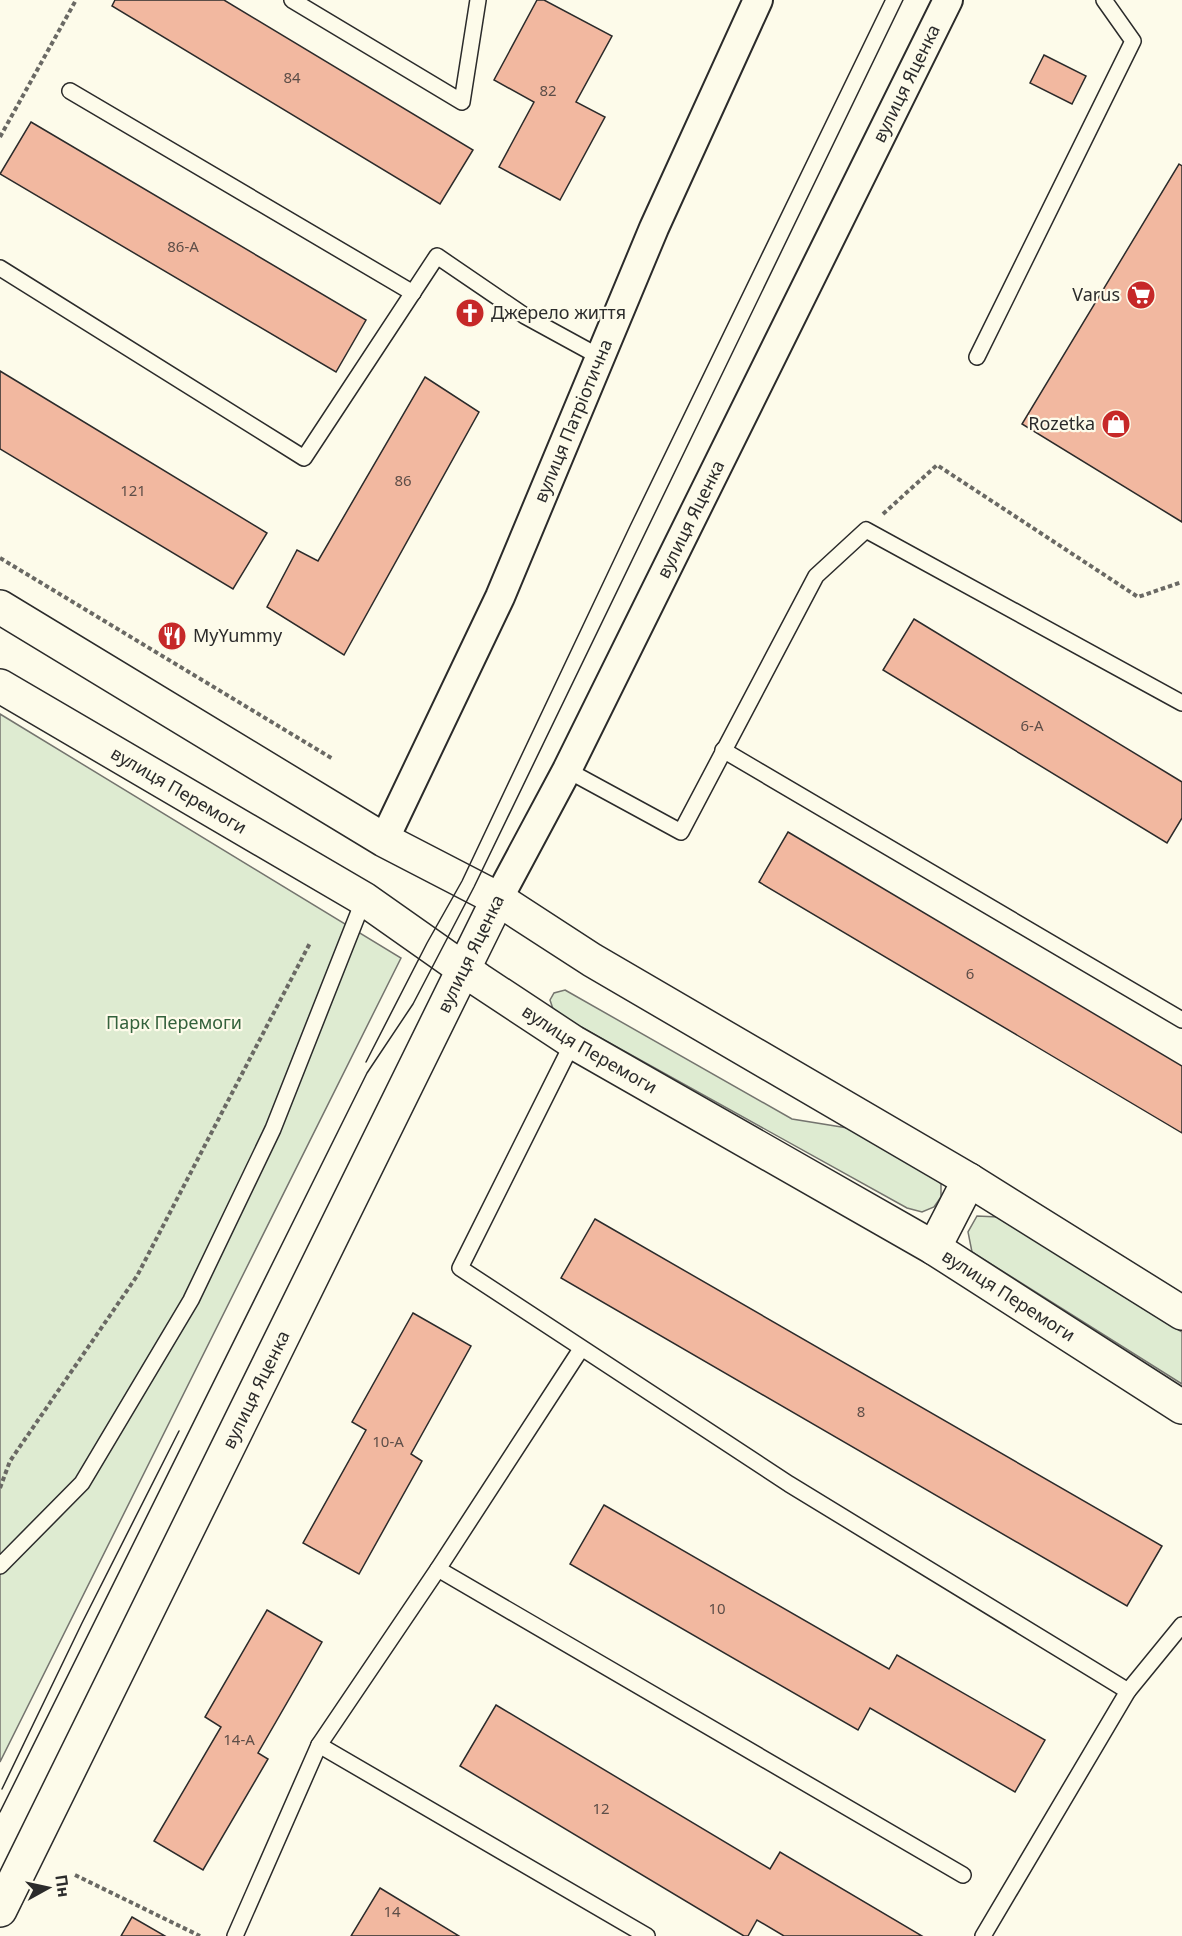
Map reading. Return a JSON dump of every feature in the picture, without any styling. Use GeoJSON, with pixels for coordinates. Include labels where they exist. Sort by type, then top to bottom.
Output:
{"type":"FeatureCollection","features":[{"type":"Feature","properties":{"kind":"main road"},"geometry":{"type":"LineString","coordinates":[[0,607],[384,840],[498,899],[592,960],[969,1180],[1182,1313]]}},
{"type":"Feature","properties":{"kind":"main road","name":"вулиця Перемоги"},"geometry":{"type":"LineString","coordinates":[[0,686],[364,899],[573,1042],[934,1248],[1182,1407]]}},
{"type":"Feature","properties":{"kind":"main road","name":"вулиця Яценка"},"geometry":{"type":"LineString","coordinates":[[0,1910],[498,899]]}},
{"type":"Feature","properties":{"kind":"main road"},"geometry":{"type":"LineString","coordinates":[[934,1248],[969,1180]]}},
{"type":"Feature","properties":{"kind":"street","name":"вулиця Патріотична"},"geometry":{"type":"LineString","coordinates":[[384,840],[500,597],[654,228],[758,0]]}},
{"type":"Feature","properties":{"kind":"street","name":"вулиця Яценка"},"geometry":{"type":"LineString","coordinates":[[498,899],[567,770],[948,0]]}},
{"type":"Feature","properties":{"kind":"lane"},"geometry":{"type":"LineString","coordinates":[[292,0],[462,102],[478,0]]}},
{"type":"Feature","properties":{"kind":"lane"},"geometry":{"type":"LineString","coordinates":[[977,357],[1133,41],[1104,0]]}},
{"type":"Feature","properties":{"kind":"lane"},"geometry":{"type":"LineString","coordinates":[[70,91],[413,293]]}},
{"type":"Feature","properties":{"kind":"lane"},"geometry":{"type":"LineString","coordinates":[[0,268],[304,458],[437,256],[525,316],[600,357]]}},
{"type":"Feature","properties":{"kind":"lane"},"geometry":{"type":"LineString","coordinates":[[567,770],[681,832],[816,576],[866,530],[1182,704]]}},
{"type":"Feature","properties":{"kind":"lane"},"geometry":{"type":"LineString","coordinates":[[723,750],[1182,1020]]}},
{"type":"Feature","properties":{"kind":"lane"},"geometry":{"type":"LineString","coordinates":[[0,1566],[82,1483],[191,1300],[273,1129],[364,899]]}},
{"type":"Feature","properties":{"kind":"lane"},"geometry":{"type":"LineString","coordinates":[[573,1042],[460,1268],[789,1484],[1128,1691]]}},
{"type":"Feature","properties":{"kind":"lane"},"geometry":{"type":"LineString","coordinates":[[235,1936],[319,1745],[582,1349]]}},
{"type":"Feature","properties":{"kind":"lane"},"geometry":{"type":"LineString","coordinates":[[438,1569],[963,1875]]}},
{"type":"Feature","properties":{"kind":"lane"},"geometry":{"type":"LineString","coordinates":[[983,1936],[1128,1691],[1182,1625]]}},
{"type":"Feature","properties":{"kind":"lane"},"geometry":{"type":"LineString","coordinates":[[319,1745],[647,1936]]}},
{"type":"Feature","properties":{"kind":"path"},"geometry":{"type":"LineString","coordinates":[[0,137],[76,0]]}},
{"type":"Feature","properties":{"kind":"path"},"geometry":{"type":"LineString","coordinates":[[866,530],[937,465],[1138,597],[1182,582]]}},
{"type":"Feature","properties":{"kind":"path"},"geometry":{"type":"LineString","coordinates":[[0,558],[333,759]]}},
{"type":"Feature","properties":{"kind":"path"},"geometry":{"type":"LineString","coordinates":[[0,1488],[10,1461],[137,1276],[310,943]]}},
{"type":"Feature","properties":{"kind":"path"},"geometry":{"type":"LineString","coordinates":[[75,1875],[200,1936]]}},
{"type":"Feature","properties":{"kind":"green space","name":"Парк Перемоги"},"geometry":{"type":"Polygon","coordinates":[[[0,714],[401,958],[0,1762],[0,714]]]}},
{"type":"Feature","properties":{"kind":"green space"},"geometry":{"type":"Polygon","coordinates":[[[565,990],[792,1119],[860,1130],[930,1170],[941,1184],[941,1197],[934,1207],[922,1212],[907,1208],[554,1012],[550,1000],[554,993],[565,990]]]}},
{"type":"Feature","properties":{"kind":"green space"},"geometry":{"type":"Polygon","coordinates":[[[977,1216],[998,1217],[1182,1332],[1182,1384],[972,1252],[968,1232],[977,1216]]]}},
{"type":"Feature","properties":{"kind":"building"},"geometry":{"type":"Polygon","coordinates":[[[115,0],[224,0],[473,150],[440,204],[112,6],[115,0]]]}},
{"type":"Feature","properties":{"kind":"building"},"geometry":{"type":"Polygon","coordinates":[[[537,0],[544,0],[612,36],[576,102],[605,117],[560,200],[499,167],[534,102],[494,80],[537,0]]]}},
{"type":"Feature","properties":{"kind":"building"},"geometry":{"type":"Polygon","coordinates":[[[1044,55],[1086,76],[1072,104],[1030,83],[1044,55]]]}},
{"type":"Feature","properties":{"kind":"building"},"geometry":{"type":"Polygon","coordinates":[[[31,122],[366,320],[336,372],[0,174],[31,122]]]}},
{"type":"Feature","properties":{"kind":"building","name":"Varus"},"geometry":{"type":"Polygon","coordinates":[[[1179,164],[1182,166],[1182,522],[1022,424],[1179,164]]]}},
{"type":"Feature","properties":{"kind":"building"},"geometry":{"type":"Polygon","coordinates":[[[0,371],[267,533],[233,589],[0,449],[0,371]]]}},
{"type":"Feature","properties":{"kind":"building"},"geometry":{"type":"Polygon","coordinates":[[[425,377],[479,412],[344,655],[267,607],[297,550],[318,561],[425,377]]]}},
{"type":"Feature","properties":{"kind":"building"},"geometry":{"type":"Polygon","coordinates":[[[914,619],[1182,782],[1182,818],[1167,843],[883,670],[914,619]]]}},
{"type":"Feature","properties":{"kind":"building"},"geometry":{"type":"Polygon","coordinates":[[[788,832],[1182,1066],[1182,1133],[759,882],[788,832]]]}},
{"type":"Feature","properties":{"kind":"building"},"geometry":{"type":"Polygon","coordinates":[[[595,1219],[1162,1546],[1127,1606],[561,1278],[595,1219]]]}},
{"type":"Feature","properties":{"kind":"building"},"geometry":{"type":"Polygon","coordinates":[[[413,1313],[471,1346],[411,1454],[422,1461],[359,1574],[303,1543],[366,1430],[352,1422],[413,1313]]]}},
{"type":"Feature","properties":{"kind":"building"},"geometry":{"type":"Polygon","coordinates":[[[604,1505],[889,1669],[897,1655],[1045,1740],[1015,1792],[870,1708],[858,1730],[570,1564],[604,1505]]]}},
{"type":"Feature","properties":{"kind":"building"},"geometry":{"type":"Polygon","coordinates":[[[267,1610],[322,1642],[258,1753],[268,1759],[203,1870],[154,1841],[221,1727],[205,1717],[267,1610]]]}},
{"type":"Feature","properties":{"kind":"building"},"geometry":{"type":"Polygon","coordinates":[[[496,1705],[770,1869],[780,1852],[922,1936],[784,1936],[757,1920],[748,1936],[744,1936],[460,1766],[496,1705]]]}},
{"type":"Feature","properties":{"kind":"building"},"geometry":{"type":"Polygon","coordinates":[[[380,1888],[459,1936],[351,1936],[380,1888]]]}},
{"type":"Feature","properties":{"kind":"building"},"geometry":{"type":"Polygon","coordinates":[[[132,1917],[165,1936],[121,1936],[132,1917]]]}},
{"type":"Feature","properties":{"kind":"tram line"},"geometry":{"type":"LineString","coordinates":[[366,1062],[427,943],[462,881],[630,526],[885,0]]}},
{"type":"Feature","properties":{"kind":"tram line"},"geometry":{"type":"LineString","coordinates":[[0,1812],[367,1073],[413,1004],[474,887],[903,0]]}},
{"type":"Feature","properties":{"kind":"tram line"},"geometry":{"type":"LineString","coordinates":[[2,1789],[82,1623],[179,1431]]}},
{"type":"Feature","properties":{"kind":"place","name":"Varus"},"geometry":{"type":"Point","coordinates":[1141,295]}},
{"type":"Feature","properties":{"kind":"place","name":"Джерело життя"},"geometry":{"type":"Point","coordinates":[470,313]}},
{"type":"Feature","properties":{"kind":"place","name":"Rozetka"},"geometry":{"type":"Point","coordinates":[1116,424]}},
{"type":"Feature","properties":{"kind":"place","name":"MyYummy"},"geometry":{"type":"Point","coordinates":[172,636]}}]}
